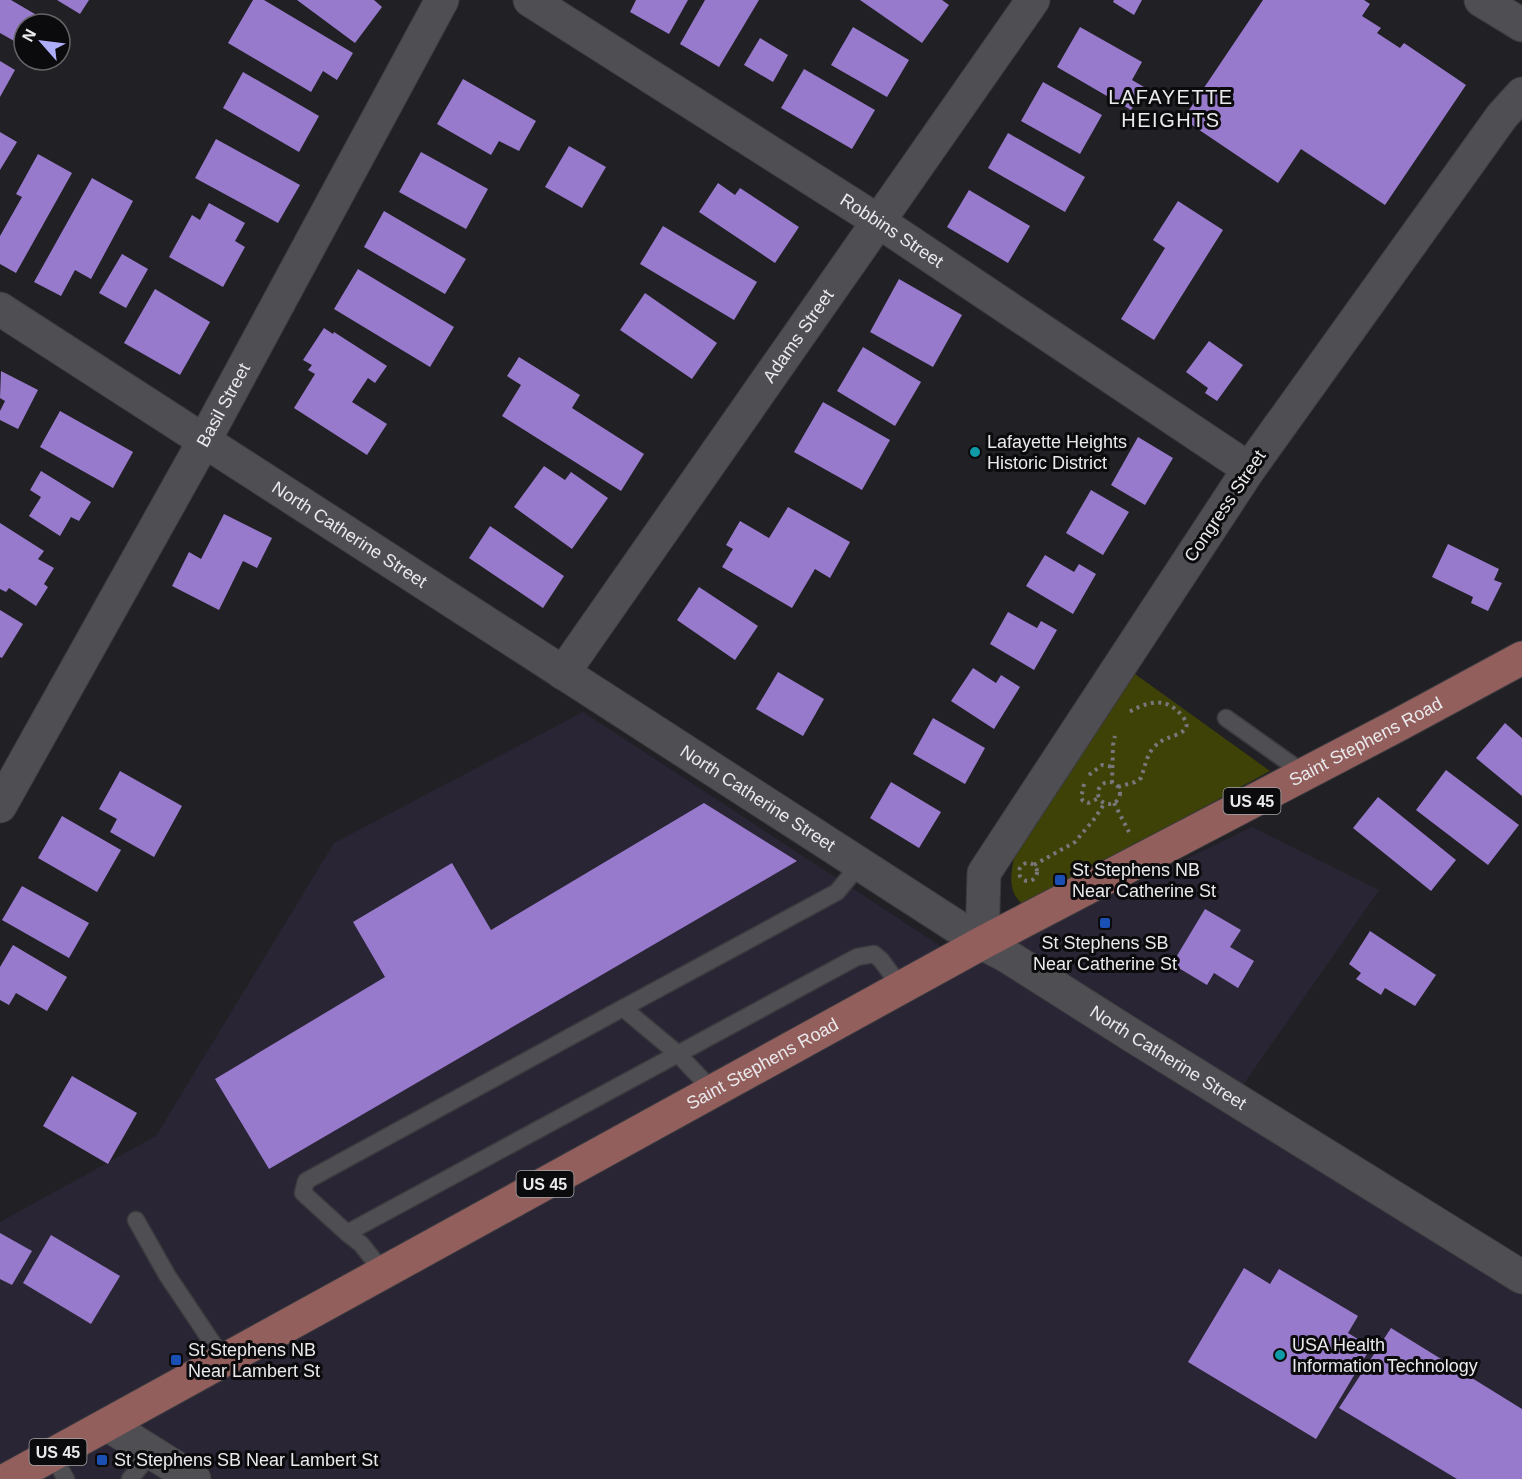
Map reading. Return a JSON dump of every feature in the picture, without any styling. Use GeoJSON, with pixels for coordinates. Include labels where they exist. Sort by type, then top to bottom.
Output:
{"type":"FeatureCollection","features":[{"type":"Feature","properties":{"kind":"main road","name":"Saint Stephens Road"},"geometry":{"type":"LineString","coordinates":[[8,1479],[59,1467],[108,1425],[224,1360],[900,987],[1522,658]]}},
{"type":"Feature","properties":{"kind":"street","name":"Basil Street"},"geometry":{"type":"LineString","coordinates":[[0,806],[204,441],[442,0]]}},
{"type":"Feature","properties":{"kind":"street","name":"Robbins Street"},"geometry":{"type":"LineString","coordinates":[[530,0],[878,222],[1249,469]]}},
{"type":"Feature","properties":{"kind":"street","name":"Adams Street"},"geometry":{"type":"LineString","coordinates":[[563,673],[1033,0]]}},
{"type":"Feature","properties":{"kind":"street"},"geometry":{"type":"LineString","coordinates":[[1485,1],[1522,25]]}},
{"type":"Feature","properties":{"kind":"street","name":"Congress Street"},"geometry":{"type":"LineString","coordinates":[[982,943],[984,873],[1249,469],[1495,125],[1522,94]]}},
{"type":"Feature","properties":{"kind":"street","name":"North Catherine Street"},"geometry":{"type":"LineString","coordinates":[[0,309],[982,943],[1007,956],[1522,1277]]}},
{"type":"Feature","properties":{"kind":"street"},"geometry":{"type":"LineString","coordinates":[[108,1425],[194,1479]]}},
{"type":"Feature","properties":{"kind":"lane"},"geometry":{"type":"LineString","coordinates":[[1226,718],[1305,774]]}},
{"type":"Feature","properties":{"kind":"lane"},"geometry":{"type":"LineString","coordinates":[[384,1273],[361,1244],[303,1193],[306,1181],[837,891],[860,864]]}},
{"type":"Feature","properties":{"kind":"lane"},"geometry":{"type":"LineString","coordinates":[[347,1233],[857,957],[874,954],[900,987]]}},
{"type":"Feature","properties":{"kind":"lane"},"geometry":{"type":"LineString","coordinates":[[623,1008],[678,1054],[713,1091]]}},
{"type":"Feature","properties":{"kind":"lane"},"geometry":{"type":"LineString","coordinates":[[136,1220],[167,1275],[224,1360]]}},
{"type":"Feature","properties":{"kind":"lane"},"geometry":{"type":"LineString","coordinates":[[130,1479],[152,1452]]}},
{"type":"Feature","properties":{"kind":"path"},"geometry":{"type":"LineString","coordinates":[[1118,787],[1141,778],[1144,764],[1160,741],[1178,735],[1186,725],[1186,721],[1178,711],[1168,704],[1161,703],[1147,703],[1124,717]]}},
{"type":"Feature","properties":{"kind":"path"},"geometry":{"type":"LineString","coordinates":[[1112,783],[1113,744],[1116,732]]}},
{"type":"Feature","properties":{"kind":"path"},"geometry":{"type":"LineString","coordinates":[[1099,798],[1088,803],[1083,801],[1082,786],[1090,774],[1102,765],[1113,767]]}},
{"type":"Feature","properties":{"kind":"path"},"geometry":{"type":"LineString","coordinates":[[1112,783],[1118,787],[1120,798],[1111,805],[1104,804],[1099,798],[1098,791],[1101,785],[1112,783]]}},
{"type":"Feature","properties":{"kind":"path"},"geometry":{"type":"LineString","coordinates":[[1114,803],[1129,832]]}},
{"type":"Feature","properties":{"kind":"path"},"geometry":{"type":"LineString","coordinates":[[1034,865],[1038,872],[1036,878],[1024,881],[1020,877],[1019,870],[1023,865],[1028,863],[1034,865],[1075,842],[1104,804]]}},
{"type":"Feature","properties":{"kind":"shaded area"},"geometry":{"type":"Polygon","coordinates":[[[1135,674],[1270,771],[1028,903],[1021,903],[1012,886],[1011,874],[1015,854],[1135,674]]]}},
{"type":"Feature","properties":{"kind":"shaded area"},"geometry":{"type":"Polygon","coordinates":[[[583,712],[968,964],[1252,827],[1379,890],[1227,1108],[1522,1292],[1522,1479],[0,1479],[0,1222],[156,1136],[334,843],[583,712]]]}},
{"type":"Feature","properties":{"kind":"building"},"geometry":{"type":"Polygon","coordinates":[[[0,0],[11,0],[31,12],[12,12],[12,40],[0,33],[0,0]]]}},
{"type":"Feature","properties":{"kind":"building"},"geometry":{"type":"Polygon","coordinates":[[[57,0],[89,0],[80,14],[57,0]]]}},
{"type":"Feature","properties":{"kind":"building"},"geometry":{"type":"Polygon","coordinates":[[[253,0],[264,0],[353,53],[337,80],[323,71],[311,92],[228,43],[253,0]]]}},
{"type":"Feature","properties":{"kind":"building"},"geometry":{"type":"Polygon","coordinates":[[[297,0],[374,0],[382,7],[355,43],[297,0]]]}},
{"type":"Feature","properties":{"kind":"building"},"geometry":{"type":"Polygon","coordinates":[[[636,0],[688,0],[669,34],[630,12],[636,0]]]}},
{"type":"Feature","properties":{"kind":"building"},"geometry":{"type":"Polygon","coordinates":[[[705,0],[759,0],[719,67],[680,44],[705,0]]]}},
{"type":"Feature","properties":{"kind":"building"},"geometry":{"type":"Polygon","coordinates":[[[860,0],[942,0],[949,5],[922,43],[860,0]]]}},
{"type":"Feature","properties":{"kind":"building"},"geometry":{"type":"Polygon","coordinates":[[[1114,0],[1142,0],[1134,15],[1113,2],[1114,0]]]}},
{"type":"Feature","properties":{"kind":"building"},"geometry":{"type":"Polygon","coordinates":[[[1263,0],[1364,0],[1370,4],[1362,16],[1381,28],[1377,33],[1400,48],[1404,43],[1466,85],[1385,205],[1301,149],[1278,183],[1183,119],[1263,0]]]}},
{"type":"Feature","properties":{"kind":"building"},"geometry":{"type":"Polygon","coordinates":[[[853,27],[909,60],[887,97],[831,65],[853,27]]]}},
{"type":"Feature","properties":{"kind":"building"},"geometry":{"type":"Polygon","coordinates":[[[1080,27],[1142,62],[1132,80],[1144,87],[1131,110],[1057,67],[1080,27]]]}},
{"type":"Feature","properties":{"kind":"building"},"geometry":{"type":"Polygon","coordinates":[[[760,38],[788,55],[773,82],[744,65],[760,38]]]}},
{"type":"Feature","properties":{"kind":"building"},"geometry":{"type":"Polygon","coordinates":[[[0,61],[12,68],[14,72],[0,97],[0,61]]]}},
{"type":"Feature","properties":{"kind":"building"},"geometry":{"type":"Polygon","coordinates":[[[804,69],[875,110],[852,149],[781,108],[804,69]]]}},
{"type":"Feature","properties":{"kind":"building"},"geometry":{"type":"Polygon","coordinates":[[[243,72],[319,116],[299,152],[223,108],[243,72]]]}},
{"type":"Feature","properties":{"kind":"building"},"geometry":{"type":"Polygon","coordinates":[[[463,79],[536,121],[519,151],[499,141],[491,155],[437,124],[463,79]]]}},
{"type":"Feature","properties":{"kind":"building"},"geometry":{"type":"Polygon","coordinates":[[[1043,82],[1102,115],[1080,154],[1021,121],[1043,82]]]}},
{"type":"Feature","properties":{"kind":"building"},"geometry":{"type":"Polygon","coordinates":[[[0,132],[17,142],[0,170],[0,132]]]}},
{"type":"Feature","properties":{"kind":"building"},"geometry":{"type":"Polygon","coordinates":[[[1008,133],[1085,177],[1065,212],[988,168],[1008,133]]]}},
{"type":"Feature","properties":{"kind":"building"},"geometry":{"type":"Polygon","coordinates":[[[216,139],[300,185],[278,223],[195,178],[216,139]]]}},
{"type":"Feature","properties":{"kind":"building"},"geometry":{"type":"Polygon","coordinates":[[[569,146],[606,167],[582,208],[545,187],[569,146]]]}},
{"type":"Feature","properties":{"kind":"building"},"geometry":{"type":"Polygon","coordinates":[[[421,152],[488,189],[466,229],[399,192],[421,152]]]}},
{"type":"Feature","properties":{"kind":"building"},"geometry":{"type":"Polygon","coordinates":[[[38,154],[72,173],[16,273],[0,264],[0,236],[22,197],[16,194],[38,154]]]}},
{"type":"Feature","properties":{"kind":"building"},"geometry":{"type":"Polygon","coordinates":[[[92,178],[133,201],[91,279],[75,270],[61,296],[34,282],[92,178]]]}},
{"type":"Feature","properties":{"kind":"building"},"geometry":{"type":"Polygon","coordinates":[[[718,183],[735,195],[740,188],[799,227],[775,263],[699,212],[718,183]]]}},
{"type":"Feature","properties":{"kind":"building"},"geometry":{"type":"Polygon","coordinates":[[[969,190],[1030,226],[1008,263],[947,227],[969,190]]]}},
{"type":"Feature","properties":{"kind":"building"},"geometry":{"type":"Polygon","coordinates":[[[1178,201],[1223,230],[1154,340],[1121,319],[1165,248],[1153,240],[1178,201]]]}},
{"type":"Feature","properties":{"kind":"building"},"geometry":{"type":"Polygon","coordinates":[[[209,203],[245,223],[235,241],[245,247],[223,287],[169,257],[192,215],[200,220],[209,203]]]}},
{"type":"Feature","properties":{"kind":"building"},"geometry":{"type":"Polygon","coordinates":[[[384,211],[466,259],[445,294],[364,247],[384,211]]]}},
{"type":"Feature","properties":{"kind":"building"},"geometry":{"type":"Polygon","coordinates":[[[663,226],[757,282],[734,320],[640,264],[663,226]]]}},
{"type":"Feature","properties":{"kind":"building"},"geometry":{"type":"Polygon","coordinates":[[[122,254],[148,269],[126,308],[99,293],[122,254]]]}},
{"type":"Feature","properties":{"kind":"building"},"geometry":{"type":"Polygon","coordinates":[[[358,269],[454,327],[430,367],[334,309],[358,269]]]}},
{"type":"Feature","properties":{"kind":"building"},"geometry":{"type":"Polygon","coordinates":[[[899,279],[962,315],[933,367],[870,332],[899,279]]]}},
{"type":"Feature","properties":{"kind":"building"},"geometry":{"type":"Polygon","coordinates":[[[155,289],[210,322],[180,375],[124,343],[155,289]]]}},
{"type":"Feature","properties":{"kind":"building"},"geometry":{"type":"Polygon","coordinates":[[[645,293],[717,343],[692,379],[620,330],[645,293]]]}},
{"type":"Feature","properties":{"kind":"building"},"geometry":{"type":"Polygon","coordinates":[[[324,328],[387,366],[375,383],[368,378],[352,402],[387,424],[367,455],[294,408],[315,374],[308,370],[312,365],[303,360],[324,328]]]}},
{"type":"Feature","properties":{"kind":"building"},"geometry":{"type":"Polygon","coordinates":[[[1209,341],[1243,365],[1217,401],[1205,393],[1208,388],[1186,372],[1209,341]]]}},
{"type":"Feature","properties":{"kind":"building"},"geometry":{"type":"Polygon","coordinates":[[[863,347],[921,382],[895,426],[837,391],[863,347]]]}},
{"type":"Feature","properties":{"kind":"building"},"geometry":{"type":"Polygon","coordinates":[[[519,357],[580,395],[572,408],[644,454],[621,491],[502,416],[521,385],[507,376],[519,357]]]}},
{"type":"Feature","properties":{"kind":"building"},"geometry":{"type":"Polygon","coordinates":[[[1,371],[38,390],[18,429],[0,420],[0,411],[5,401],[0,398],[1,371]]]}},
{"type":"Feature","properties":{"kind":"building"},"geometry":{"type":"Polygon","coordinates":[[[823,402],[890,440],[862,490],[794,452],[823,402]]]}},
{"type":"Feature","properties":{"kind":"building"},"geometry":{"type":"Polygon","coordinates":[[[60,411],[133,452],[113,488],[40,447],[60,411]]]}},
{"type":"Feature","properties":{"kind":"building"},"geometry":{"type":"Polygon","coordinates":[[[1138,437],[1173,458],[1145,505],[1111,485],[1138,437]]]}},
{"type":"Feature","properties":{"kind":"building"},"geometry":{"type":"Polygon","coordinates":[[[544,466],[565,480],[571,472],[608,498],[572,549],[514,507],[544,466]]]}},
{"type":"Feature","properties":{"kind":"building"},"geometry":{"type":"Polygon","coordinates":[[[41,471],[91,502],[79,521],[71,517],[60,536],[29,516],[41,497],[30,490],[41,471]]]}},
{"type":"Feature","properties":{"kind":"building"},"geometry":{"type":"Polygon","coordinates":[[[1091,490],[1129,512],[1103,555],[1066,533],[1091,490]]]}},
{"type":"Feature","properties":{"kind":"building"},"geometry":{"type":"Polygon","coordinates":[[[788,507],[850,542],[830,578],[815,569],[792,608],[722,567],[733,549],[726,545],[740,521],[769,538],[788,507]]]}},
{"type":"Feature","properties":{"kind":"building"},"geometry":{"type":"Polygon","coordinates":[[[224,514],[272,538],[257,568],[243,561],[219,610],[172,586],[189,552],[201,559],[224,514]]]}},
{"type":"Feature","properties":{"kind":"building"},"geometry":{"type":"Polygon","coordinates":[[[0,523],[44,551],[38,559],[54,568],[44,584],[48,587],[36,606],[9,588],[6,592],[0,589],[0,523]]]}},
{"type":"Feature","properties":{"kind":"building"},"geometry":{"type":"Polygon","coordinates":[[[490,526],[564,576],[543,608],[469,558],[490,526]]]}},
{"type":"Feature","properties":{"kind":"building"},"geometry":{"type":"Polygon","coordinates":[[[1448,544],[1499,569],[1494,580],[1502,583],[1488,611],[1471,603],[1473,597],[1432,577],[1448,544]]]}},
{"type":"Feature","properties":{"kind":"building"},"geometry":{"type":"Polygon","coordinates":[[[1045,555],[1074,572],[1079,564],[1096,574],[1073,614],[1026,586],[1045,555]]]}},
{"type":"Feature","properties":{"kind":"building"},"geometry":{"type":"Polygon","coordinates":[[[699,587],[758,626],[735,660],[677,620],[699,587]]]}},
{"type":"Feature","properties":{"kind":"building"},"geometry":{"type":"Polygon","coordinates":[[[0,610],[23,624],[2,658],[0,657],[0,610]]]}},
{"type":"Feature","properties":{"kind":"building"},"geometry":{"type":"Polygon","coordinates":[[[1008,612],[1037,628],[1041,621],[1057,630],[1034,670],[990,644],[1008,612]]]}},
{"type":"Feature","properties":{"kind":"building"},"geometry":{"type":"Polygon","coordinates":[[[973,668],[996,683],[1001,675],[1020,687],[994,729],[951,701],[973,668]]]}},
{"type":"Feature","properties":{"kind":"building"},"geometry":{"type":"Polygon","coordinates":[[[778,672],[824,699],[803,736],[756,709],[778,672]]]}},
{"type":"Feature","properties":{"kind":"building"},"geometry":{"type":"Polygon","coordinates":[[[933,718],[985,748],[965,784],[913,754],[933,718]]]}},
{"type":"Feature","properties":{"kind":"building"},"geometry":{"type":"Polygon","coordinates":[[[1505,723],[1522,738],[1522,796],[1476,758],[1505,723]]]}},
{"type":"Feature","properties":{"kind":"building"},"geometry":{"type":"Polygon","coordinates":[[[1446,770],[1519,825],[1488,865],[1416,810],[1446,770]]]}},
{"type":"Feature","properties":{"kind":"building"},"geometry":{"type":"Polygon","coordinates":[[[120,771],[182,806],[154,857],[110,832],[117,819],[99,809],[120,771]]]}},
{"type":"Feature","properties":{"kind":"building"},"geometry":{"type":"Polygon","coordinates":[[[891,782],[941,812],[919,848],[870,818],[891,782]]]}},
{"type":"Feature","properties":{"kind":"building"},"geometry":{"type":"Polygon","coordinates":[[[1378,797],[1456,860],[1431,891],[1353,828],[1378,797]]]}},
{"type":"Feature","properties":{"kind":"building"},"geometry":{"type":"Polygon","coordinates":[[[704,803],[797,861],[269,1169],[215,1079],[385,977],[353,922],[452,863],[491,930],[704,803]]]}},
{"type":"Feature","properties":{"kind":"building"},"geometry":{"type":"Polygon","coordinates":[[[62,816],[121,850],[97,892],[38,858],[62,816]]]}},
{"type":"Feature","properties":{"kind":"building"},"geometry":{"type":"Polygon","coordinates":[[[22,886],[89,923],[69,958],[2,920],[22,886]]]}},
{"type":"Feature","properties":{"kind":"building"},"geometry":{"type":"Polygon","coordinates":[[[1205,909],[1241,930],[1230,947],[1254,961],[1238,988],[1214,973],[1207,985],[1172,964],[1205,909]]]}},
{"type":"Feature","properties":{"kind":"building"},"geometry":{"type":"Polygon","coordinates":[[[1370,931],[1436,975],[1415,1006],[1385,988],[1381,995],[1356,979],[1361,973],[1349,964],[1370,931]]]}},
{"type":"Feature","properties":{"kind":"building"},"geometry":{"type":"Polygon","coordinates":[[[13,945],[67,977],[47,1011],[16,993],[9,1005],[0,1000],[0,967],[13,945]]]}},
{"type":"Feature","properties":{"kind":"building"},"geometry":{"type":"Polygon","coordinates":[[[72,1076],[137,1113],[108,1164],[43,1126],[72,1076]]]}},
{"type":"Feature","properties":{"kind":"building"},"geometry":{"type":"Polygon","coordinates":[[[0,1233],[32,1251],[12,1285],[0,1279],[0,1233]]]}},
{"type":"Feature","properties":{"kind":"building"},"geometry":{"type":"Polygon","coordinates":[[[51,1235],[120,1276],[91,1324],[23,1283],[51,1235]]]}},
{"type":"Feature","properties":{"kind":"building","name":"USA Health Information Technology"},"geometry":{"type":"Polygon","coordinates":[[[1244,1268],[1270,1284],[1279,1269],[1358,1316],[1348,1333],[1371,1347],[1316,1439],[1188,1362],[1244,1268]]]}},
{"type":"Feature","properties":{"kind":"building"},"geometry":{"type":"Polygon","coordinates":[[[1391,1328],[1522,1409],[1522,1479],[1457,1479],[1339,1408],[1391,1328]]]}},
{"type":"Feature","properties":{"kind":"place","name":"Lafayette Heights Historic District"},"geometry":{"type":"Point","coordinates":[975,452]}},
{"type":"Feature","properties":{"kind":"place","name":"St Stephens NB Near Catherine St"},"geometry":{"type":"Point","coordinates":[1060,880]}},
{"type":"Feature","properties":{"kind":"place","name":"St Stephens SB Near Catherine St"},"geometry":{"type":"Point","coordinates":[1105,923]}},
{"type":"Feature","properties":{"kind":"place","name":"USA Health Information Technology"},"geometry":{"type":"Point","coordinates":[1280,1355]}},
{"type":"Feature","properties":{"kind":"place","name":"St Stephens NB Near Lambert St"},"geometry":{"type":"Point","coordinates":[176,1360]}},
{"type":"Feature","properties":{"kind":"place","name":"St Stephens SB Near Lambert St"},"geometry":{"type":"Point","coordinates":[102,1460]}},
{"type":"Feature","properties":{"kind":"district","name":"LAFAYETTE HEIGHTS"},"geometry":{"type":"Point","coordinates":[1171,108]}}]}
